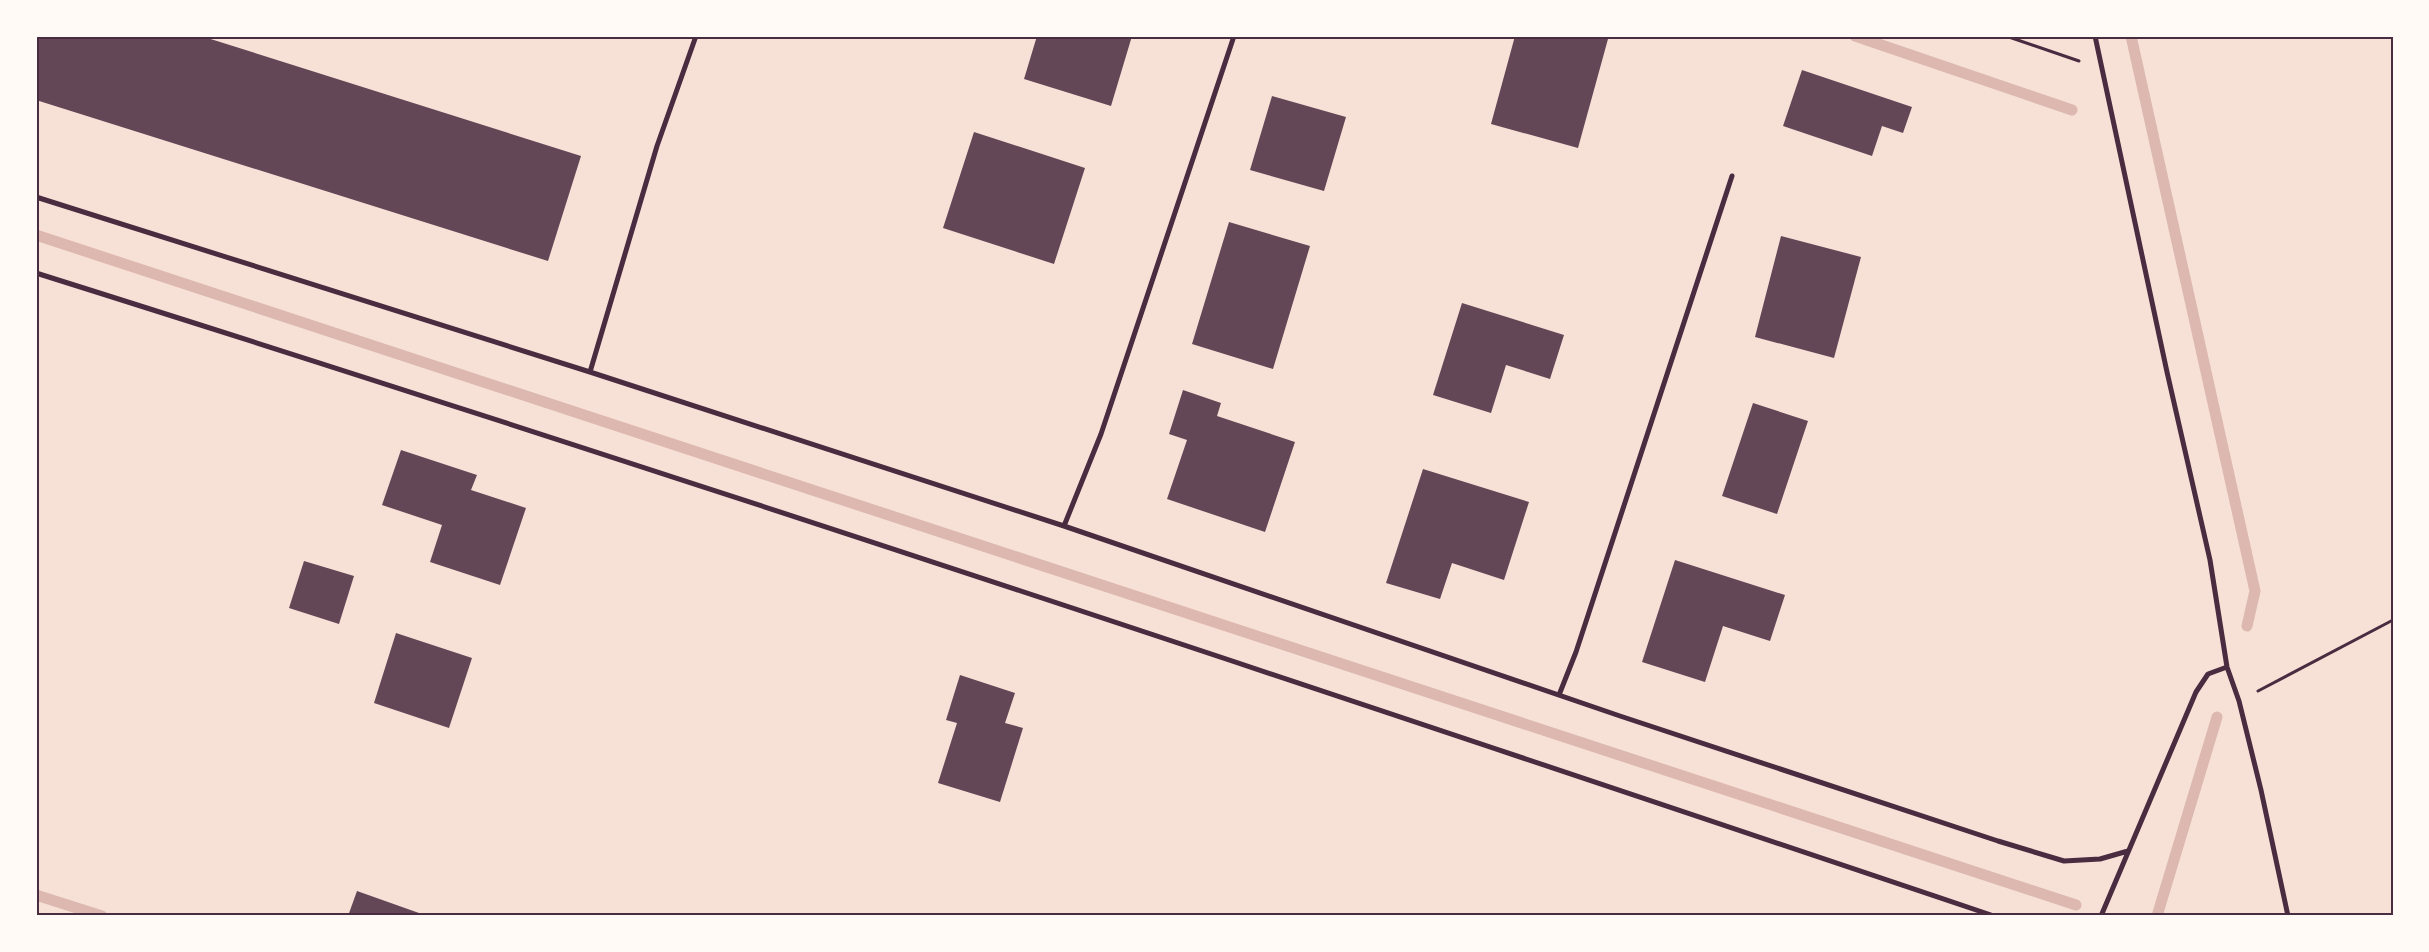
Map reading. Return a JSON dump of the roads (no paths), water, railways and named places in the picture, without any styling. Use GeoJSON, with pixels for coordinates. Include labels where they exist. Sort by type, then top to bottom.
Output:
{"type":"FeatureCollection","features":[{"type":"Feature","properties":{"kind":"street"},"geometry":{"type":"LineString","coordinates":[[590,372],[657,146],[696,36]]}},
{"type":"Feature","properties":{"kind":"street"},"geometry":{"type":"LineString","coordinates":[[1064,526],[1101,434],[1234,36]]}},
{"type":"Feature","properties":{"kind":"street"},"geometry":{"type":"LineString","coordinates":[[2095,36],[2210,560],[2227,668],[2239,701],[2288,916]]}},
{"type":"Feature","properties":{"kind":"street"},"geometry":{"type":"LineString","coordinates":[[1559,694],[1576,652],[1732,176]]}},
{"type":"Feature","properties":{"kind":"street"},"geometry":{"type":"LineString","coordinates":[[36,197],[590,372],[1064,526],[1998,841],[2064,861],[2100,859],[2128,851]]}},
{"type":"Feature","properties":{"kind":"street"},"geometry":{"type":"LineString","coordinates":[[36,273],[630,462],[1276,677],[1523,757],[1994,916]]}},
{"type":"Feature","properties":{"kind":"street"},"geometry":{"type":"LineString","coordinates":[[2101,916],[2109,902],[2128,851],[2196,692],[2208,674],[2227,668]]}},
{"type":"Feature","properties":{"kind":"waterway"},"geometry":{"type":"LineString","coordinates":[[1855,36],[2072,110]]}},
{"type":"Feature","properties":{"kind":"waterway"},"geometry":{"type":"LineString","coordinates":[[2131,36],[2255,591],[2247,626]]}},
{"type":"Feature","properties":{"kind":"waterway"},"geometry":{"type":"LineString","coordinates":[[36,235],[2076,905]]}},
{"type":"Feature","properties":{"kind":"waterway"},"geometry":{"type":"LineString","coordinates":[[2157,916],[2217,717]]}},
{"type":"Feature","properties":{"kind":"waterway"},"geometry":{"type":"LineString","coordinates":[[36,895],[102,916]]}}]}
